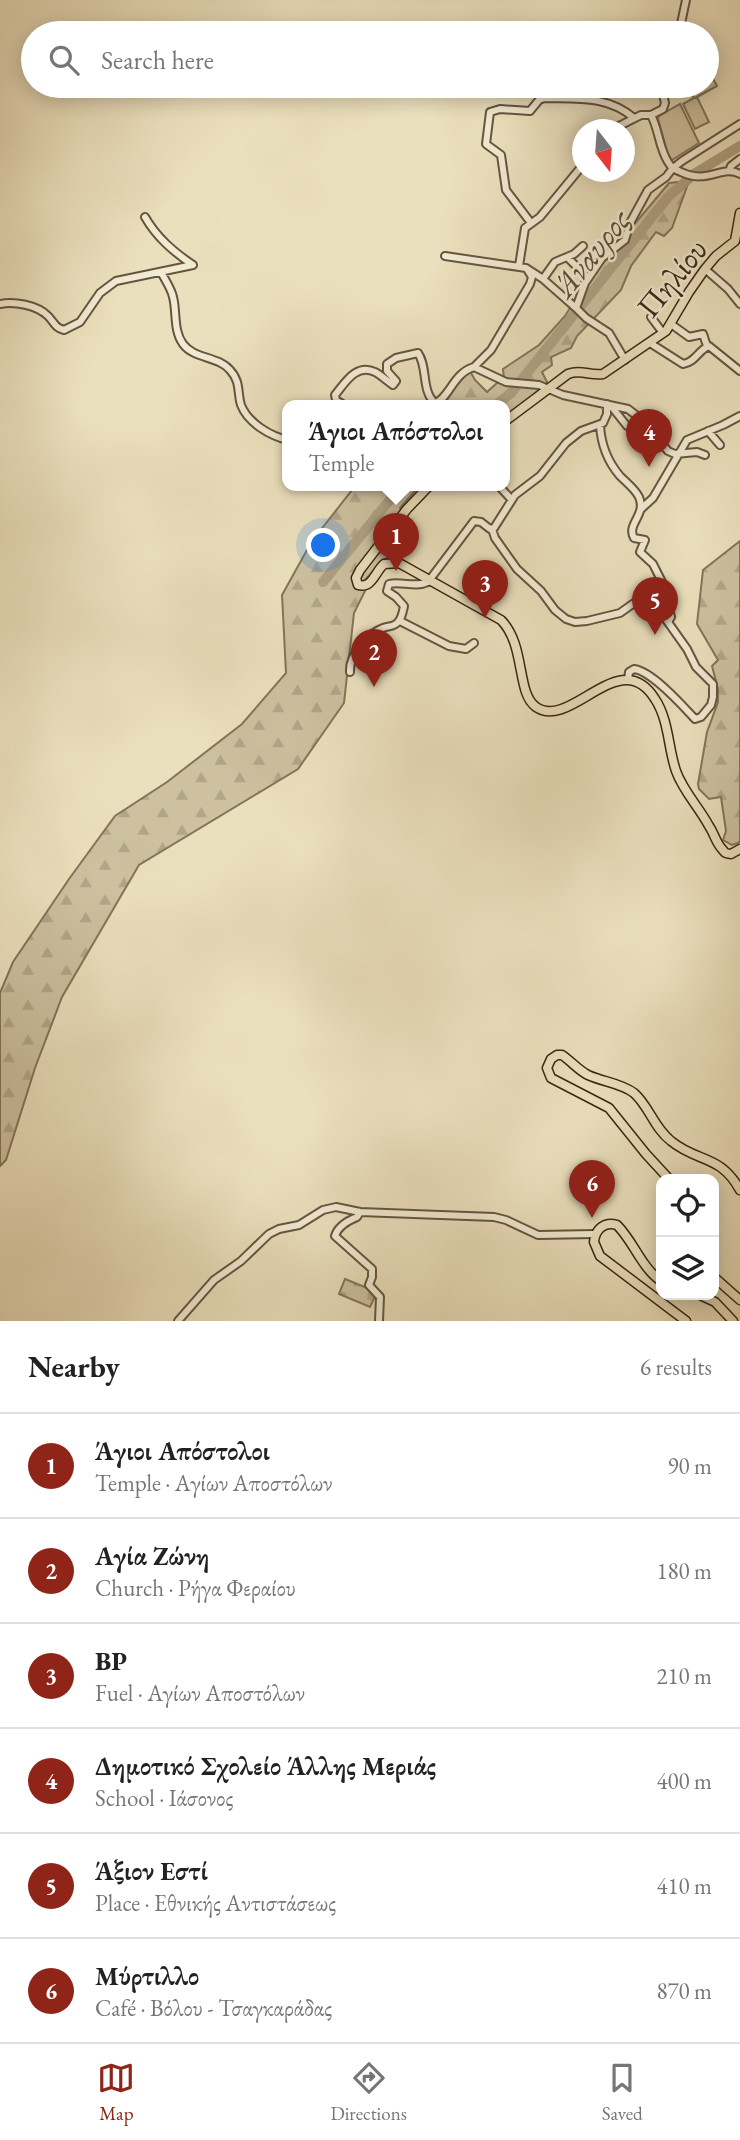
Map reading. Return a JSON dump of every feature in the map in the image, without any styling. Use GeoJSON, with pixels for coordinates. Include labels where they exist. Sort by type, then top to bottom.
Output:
{"type":"FeatureCollection","features":[{"type":"Feature","properties":{"kind":"main road","name":"Πηλίου"},"geometry":{"type":"LineString","coordinates":[[510,418],[570,373],[579,371],[600,375],[663,333],[705,269],[738,239],[740,213]]}},
{"type":"Feature","properties":{"kind":"main road"},"geometry":{"type":"LineString","coordinates":[[424,491],[359,572],[356,580],[359,585],[368,584],[382,566],[393,562],[405,565],[504,622],[513,636],[519,655],[525,692],[539,709],[565,707],[615,682],[628,679],[640,684],[657,702],[683,786],[723,851],[731,854],[740,849]]}},
{"type":"Feature","properties":{"kind":"main road"},"geometry":{"type":"LineString","coordinates":[[664,1174],[609,1108],[549,1076],[547,1066],[551,1059],[562,1055],[588,1075],[630,1091],[638,1097],[668,1139],[723,1168],[740,1191]]}},
{"type":"Feature","properties":{"kind":"main road"},"geometry":{"type":"LineString","coordinates":[[656,1277],[617,1225],[604,1225],[595,1234],[595,1247],[600,1256],[686,1321]]}},
{"type":"Feature","properties":{"kind":"main road"},"geometry":{"type":"LineString","coordinates":[[719,1281],[740,1300]]}},
{"type":"Feature","properties":{"kind":"main road"},"geometry":{"type":"LineString","coordinates":[[711,1300],[733,1321]]}},
{"type":"Feature","properties":{"kind":"street"},"geometry":{"type":"LineString","coordinates":[[682,21],[685,0]]}},
{"type":"Feature","properties":{"kind":"street"},"geometry":{"type":"LineString","coordinates":[[531,223],[506,190],[500,155],[487,145],[486,141],[490,112],[500,109],[532,111],[539,100],[544,98]]}},
{"type":"Feature","properties":{"kind":"street"},"geometry":{"type":"LineString","coordinates":[[588,98],[619,107],[634,118],[651,115],[665,108],[663,98]]}},
{"type":"Feature","properties":{"kind":"street"},"geometry":{"type":"LineString","coordinates":[[651,115],[663,152],[673,168],[694,178],[729,171],[740,174]]}},
{"type":"Feature","properties":{"kind":"street"},"geometry":{"type":"LineString","coordinates":[[577,309],[588,278],[602,258],[625,240],[630,223],[648,190],[666,177],[673,168],[740,124]]}},
{"type":"Feature","properties":{"kind":"street"},"geometry":{"type":"LineString","coordinates":[[729,171],[740,159]]}},
{"type":"Feature","properties":{"kind":"street"},"geometry":{"type":"LineString","coordinates":[[441,400],[459,376],[474,367],[491,349],[530,284],[531,275],[522,267],[522,235],[525,228],[540,218],[572,179]]}},
{"type":"Feature","properties":{"kind":"street"},"geometry":{"type":"LineString","coordinates":[[0,304],[12,303],[38,309],[47,314],[57,328],[67,330],[80,322],[100,293],[116,281],[193,265],[162,241],[145,218]]}},
{"type":"Feature","properties":{"kind":"street"},"geometry":{"type":"LineString","coordinates":[[543,279],[555,262],[575,254],[583,246]]}},
{"type":"Feature","properties":{"kind":"street"},"geometry":{"type":"LineString","coordinates":[[445,256],[522,267],[543,279],[586,318],[609,334],[625,360]]}},
{"type":"Feature","properties":{"kind":"street"},"geometry":{"type":"LineString","coordinates":[[567,257],[588,278]]}},
{"type":"Feature","properties":{"kind":"street"},"geometry":{"type":"LineString","coordinates":[[705,269],[729,289],[740,304]]}},
{"type":"Feature","properties":{"kind":"street"},"geometry":{"type":"LineString","coordinates":[[161,272],[173,296],[176,324],[183,344],[188,349],[226,366],[237,380],[246,413],[265,431],[282,438]]}},
{"type":"Feature","properties":{"kind":"street"},"geometry":{"type":"LineString","coordinates":[[651,317],[663,333]]}},
{"type":"Feature","properties":{"kind":"street"},"geometry":{"type":"LineString","coordinates":[[671,324],[690,337],[703,334],[708,346],[740,371]]}},
{"type":"Feature","properties":{"kind":"street"},"geometry":{"type":"LineString","coordinates":[[650,343],[683,364],[694,360],[708,346]]}},
{"type":"Feature","properties":{"kind":"street"},"geometry":{"type":"LineString","coordinates":[[336,400],[335,395],[352,374],[366,369],[393,385],[396,381],[387,371],[387,364],[396,358],[418,353],[428,395],[432,400]]}},
{"type":"Feature","properties":{"kind":"street"},"geometry":{"type":"LineString","coordinates":[[474,367],[512,384],[534,384],[563,395],[631,411],[653,433],[664,449],[678,454],[697,452],[705,455]]}},
{"type":"Feature","properties":{"kind":"street"},"geometry":{"type":"LineString","coordinates":[[492,529],[496,527],[511,499],[540,476],[562,446],[584,429],[600,425],[606,418],[609,405]]}},
{"type":"Feature","properties":{"kind":"street"},"geometry":{"type":"LineString","coordinates":[[609,405],[627,426]]}},
{"type":"Feature","properties":{"kind":"street"},"geometry":{"type":"LineString","coordinates":[[668,622],[671,617],[662,582],[653,564],[640,552],[645,540],[634,538],[632,529],[641,509],[653,498],[689,439],[740,416]]}},
{"type":"Feature","properties":{"kind":"street"},"geometry":{"type":"LineString","coordinates":[[653,433],[665,423]]}},
{"type":"Feature","properties":{"kind":"street"},"geometry":{"type":"LineString","coordinates":[[600,425],[606,454],[616,471],[638,495],[641,509]]}},
{"type":"Feature","properties":{"kind":"street"},"geometry":{"type":"LineString","coordinates":[[708,431],[720,445]]}},
{"type":"Feature","properties":{"kind":"street"},"geometry":{"type":"LineString","coordinates":[[504,491],[511,499]]}},
{"type":"Feature","properties":{"kind":"street"},"geometry":{"type":"LineString","coordinates":[[351,672],[351,663],[368,638],[400,621],[404,606],[389,593],[387,586],[394,583],[420,585],[431,580],[474,522],[479,521],[492,529],[516,569],[535,585],[552,608],[564,618],[575,622],[592,620],[624,611],[643,598],[651,603],[687,649],[696,667],[712,684],[713,697],[709,709],[695,719],[681,703],[645,673],[634,669],[629,672],[628,679]]}},
{"type":"Feature","properties":{"kind":"street"},"geometry":{"type":"LineString","coordinates":[[400,621],[449,646],[466,649],[474,643]]}},
{"type":"Feature","properties":{"kind":"street"},"geometry":{"type":"LineString","coordinates":[[178,1321],[214,1280],[241,1261],[273,1231],[299,1225],[328,1208],[340,1207],[359,1212],[487,1216],[506,1220],[538,1235],[595,1234]]}},
{"type":"Feature","properties":{"kind":"street"},"geometry":{"type":"LineString","coordinates":[[359,1212],[357,1217],[342,1225],[334,1236],[372,1269],[369,1285],[380,1297],[379,1321]]}},
{"type":"Feature","properties":{"kind":"green space"},"geometry":{"type":"Polygon","coordinates":[[[697,98],[709,122],[695,129],[683,104],[697,98]]]}},
{"type":"Feature","properties":{"kind":"green space"},"geometry":{"type":"Polygon","coordinates":[[[680,104],[699,143],[672,160],[669,159],[658,119],[680,104]]]}},
{"type":"Feature","properties":{"kind":"green space"},"geometry":{"type":"Polygon","coordinates":[[[689,181],[672,228],[664,236],[656,232],[631,266],[621,290],[577,336],[571,348],[551,357],[552,365],[542,372],[546,384],[510,413],[510,400],[448,400],[446,397],[459,380],[470,371],[487,392],[497,383],[502,383],[503,369],[539,345],[565,316],[586,282],[669,183],[689,181]]]}},
{"type":"Feature","properties":{"kind":"green space"},"geometry":{"type":"Polygon","coordinates":[[[351,491],[415,491],[400,508],[407,514],[411,528],[392,556],[384,559],[365,580],[367,587],[354,613],[344,703],[298,769],[139,865],[62,997],[35,1068],[6,1160],[0,1166],[0,993],[13,962],[115,816],[167,782],[242,724],[286,673],[282,595],[312,541],[351,491]]]}},
{"type":"Feature","properties":{"kind":"green space"},"geometry":{"type":"Polygon","coordinates":[[[740,541],[740,841],[732,845],[723,840],[726,831],[721,797],[709,799],[699,789],[698,784],[707,732],[718,702],[718,689],[712,666],[718,660],[697,624],[703,570],[740,541]]]}},
{"type":"Feature","properties":{"kind":"green space"},"geometry":{"type":"Polygon","coordinates":[[[345,1279],[377,1292],[370,1307],[339,1294],[345,1279]]]}},
{"type":"Feature","properties":{"kind":"waterway","name":"Άναυρος"},"geometry":{"type":"LineString","coordinates":[[502,400],[511,393],[668,197],[694,174],[740,146]]}},
{"type":"Feature","properties":{"kind":"waterway","name":"Άναυρος"},"geometry":{"type":"LineString","coordinates":[[323,582],[397,491]]}},
{"type":"Feature","properties":{"kind":"place","name":"Δημοτικό Σχολείο Άλλης Μεριάς"},"geometry":{"type":"Point","coordinates":[649,467]}},
{"type":"Feature","properties":{"kind":"place","name":"Άγιοι Απόστολοι"},"geometry":{"type":"Point","coordinates":[396,571]}},
{"type":"Feature","properties":{"kind":"place","name":"BP"},"geometry":{"type":"Point","coordinates":[485,618]}},
{"type":"Feature","properties":{"kind":"place","name":"Άξιον Εστί"},"geometry":{"type":"Point","coordinates":[655,635]}},
{"type":"Feature","properties":{"kind":"place","name":"Αγία Ζώνη"},"geometry":{"type":"Point","coordinates":[374,687]}},
{"type":"Feature","properties":{"kind":"place","name":"Μύρτιλλο"},"geometry":{"type":"Point","coordinates":[592,1218]}}]}
